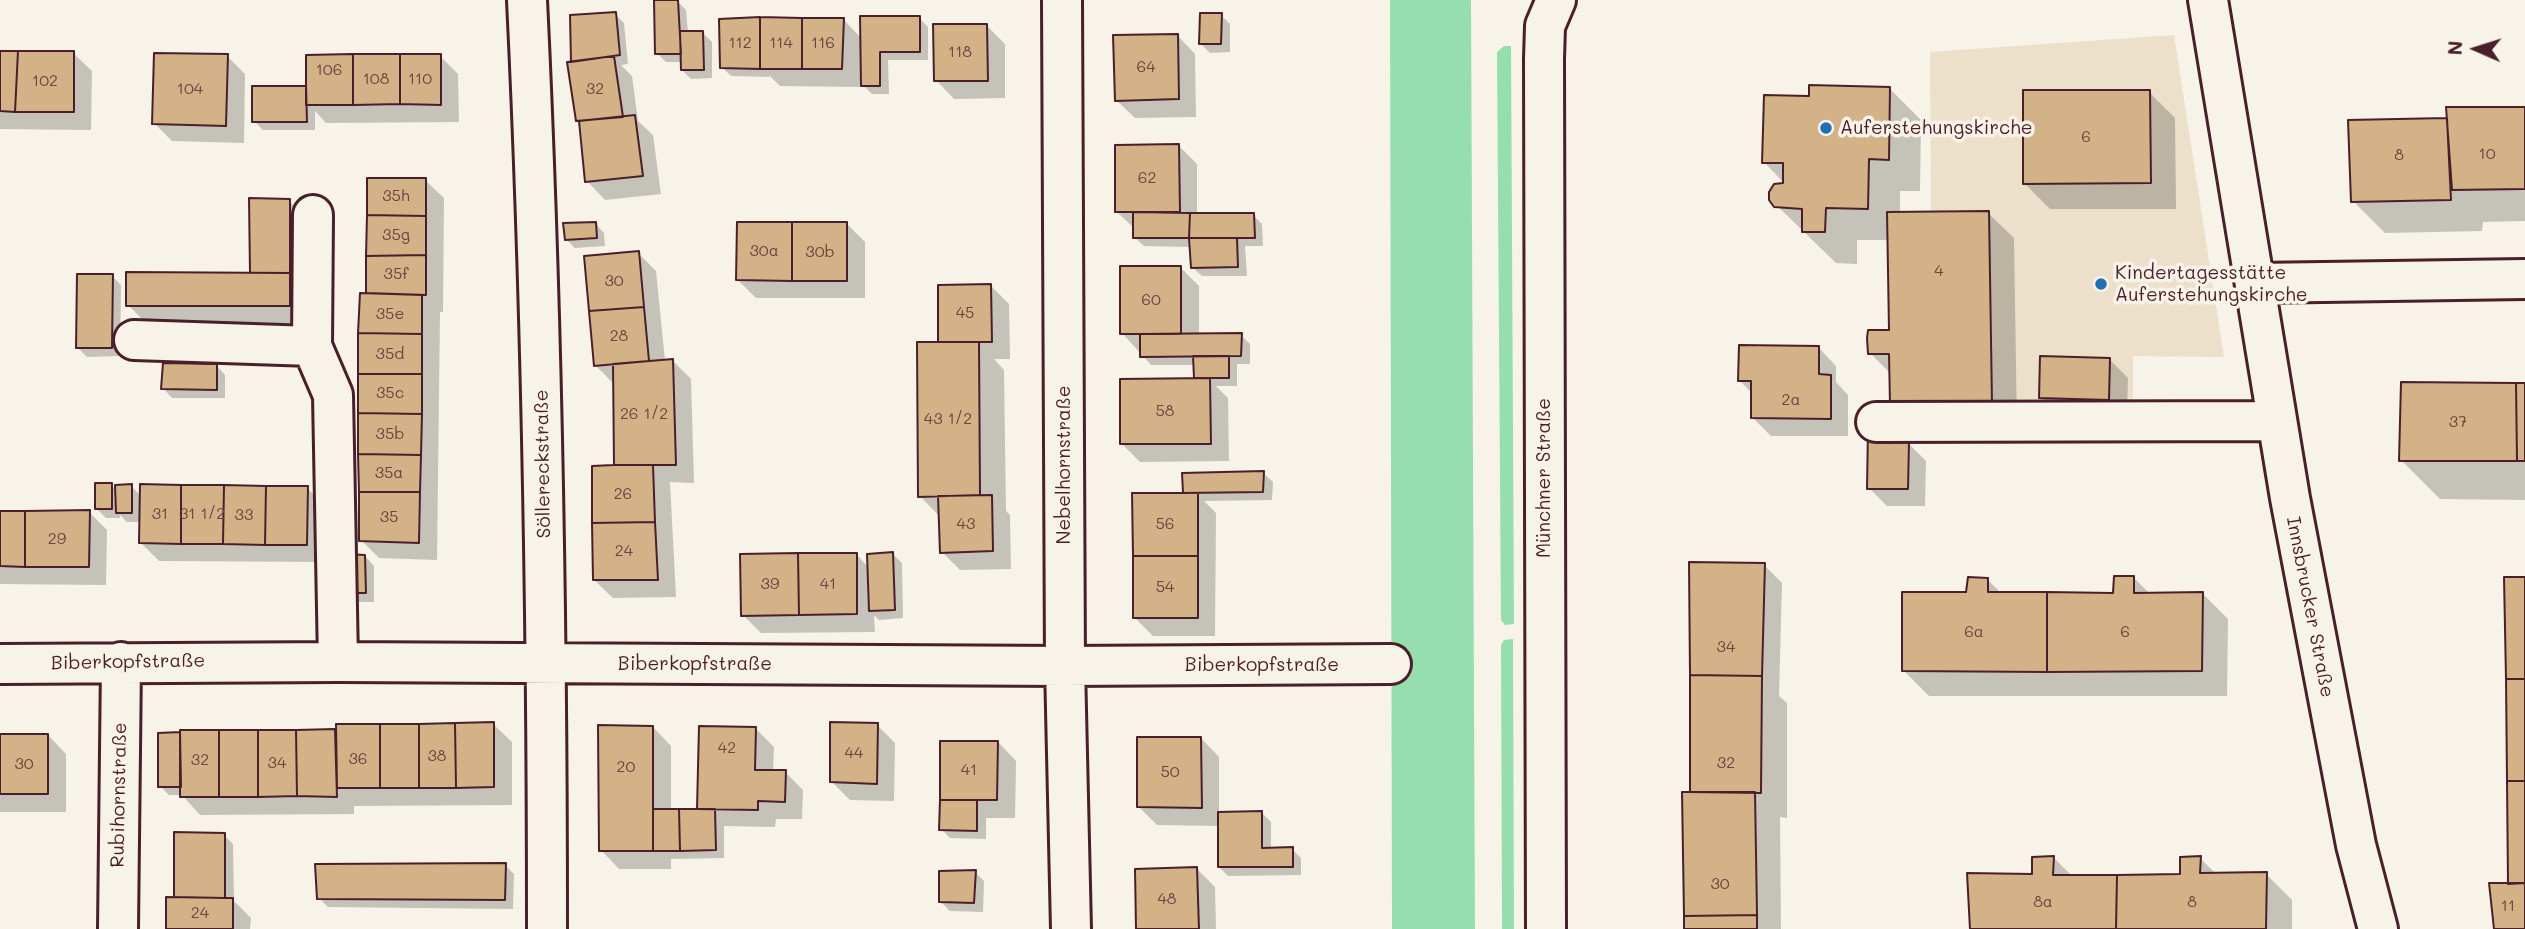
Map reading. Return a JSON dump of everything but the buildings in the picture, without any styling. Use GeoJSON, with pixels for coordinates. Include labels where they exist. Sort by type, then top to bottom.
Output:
{"type":"FeatureCollection","features":[{"type":"Feature","properties":{"kind":"street","name":"Söllereckstraße"},"geometry":{"type":"LineString","coordinates":[[527,0],[537,210],[547,664],[547,929]]}},
{"type":"Feature","properties":{"kind":"street","name":"Nebelhornstraße"},"geometry":{"type":"LineString","coordinates":[[1062,0],[1065,666],[1071,929]]}},
{"type":"Feature","properties":{"kind":"street","name":"Innsbrucker Straße"},"geometry":{"type":"LineString","coordinates":[[2208,0],[2277,421],[2335,742],[2356,845],[2378,929]]}},
{"type":"Feature","properties":{"kind":"street","name":"Münchner Straße"},"geometry":{"type":"LineString","coordinates":[[1546,929],[1544,490],[1551,13]]}},
{"type":"Feature","properties":{"kind":"street"},"geometry":{"type":"LineString","coordinates":[[313,215],[312,346],[333,395],[338,662]]}},
{"type":"Feature","properties":{"kind":"street"},"geometry":{"type":"LineString","coordinates":[[2256,283],[2525,279]]}},
{"type":"Feature","properties":{"kind":"street"},"geometry":{"type":"LineString","coordinates":[[134,340],[312,346]]}},
{"type":"Feature","properties":{"kind":"street"},"geometry":{"type":"LineString","coordinates":[[1876,422],[2277,421]]}},
{"type":"Feature","properties":{"kind":"street","name":"Rubihornstraße"},"geometry":{"type":"LineString","coordinates":[[118,929],[121,662]]}},
{"type":"Feature","properties":{"kind":"street","name":"Biberkopfstraße"},"geometry":{"type":"LineString","coordinates":[[0,664],[1391,664]]}},
{"type":"Feature","properties":{"kind":"shaded area","name":"Kindertagesstätte Auferstehungskirche"},"geometry":{"type":"Polygon","coordinates":[[[2174,35],[2224,357],[2133,356],[2133,401],[1991,400],[1989,211],[1931,212],[1930,52],[2174,35]]]}},
{"type":"Feature","properties":{"kind":"green space"},"geometry":{"type":"Polygon","coordinates":[[[1390,0],[1471,0],[1475,929],[1392,929],[1390,0]]]}},
{"type":"Feature","properties":{"kind":"green space"},"geometry":{"type":"Polygon","coordinates":[[[1504,46],[1511,46],[1514,624],[1505,625],[1501,620],[1497,52],[1504,46]]]}},
{"type":"Feature","properties":{"kind":"green space"},"geometry":{"type":"Polygon","coordinates":[[[1513,639],[1514,929],[1502,929],[1501,645],[1504,640],[1513,639]]]}},
{"type":"Feature","properties":{"kind":"place","name":"Auferstehungskirche"},"geometry":{"type":"Point","coordinates":[1826,128]}},
{"type":"Feature","properties":{"kind":"place","name":"Kindertagesstätte Auferstehungskirche"},"geometry":{"type":"Point","coordinates":[2101,284]}}]}
